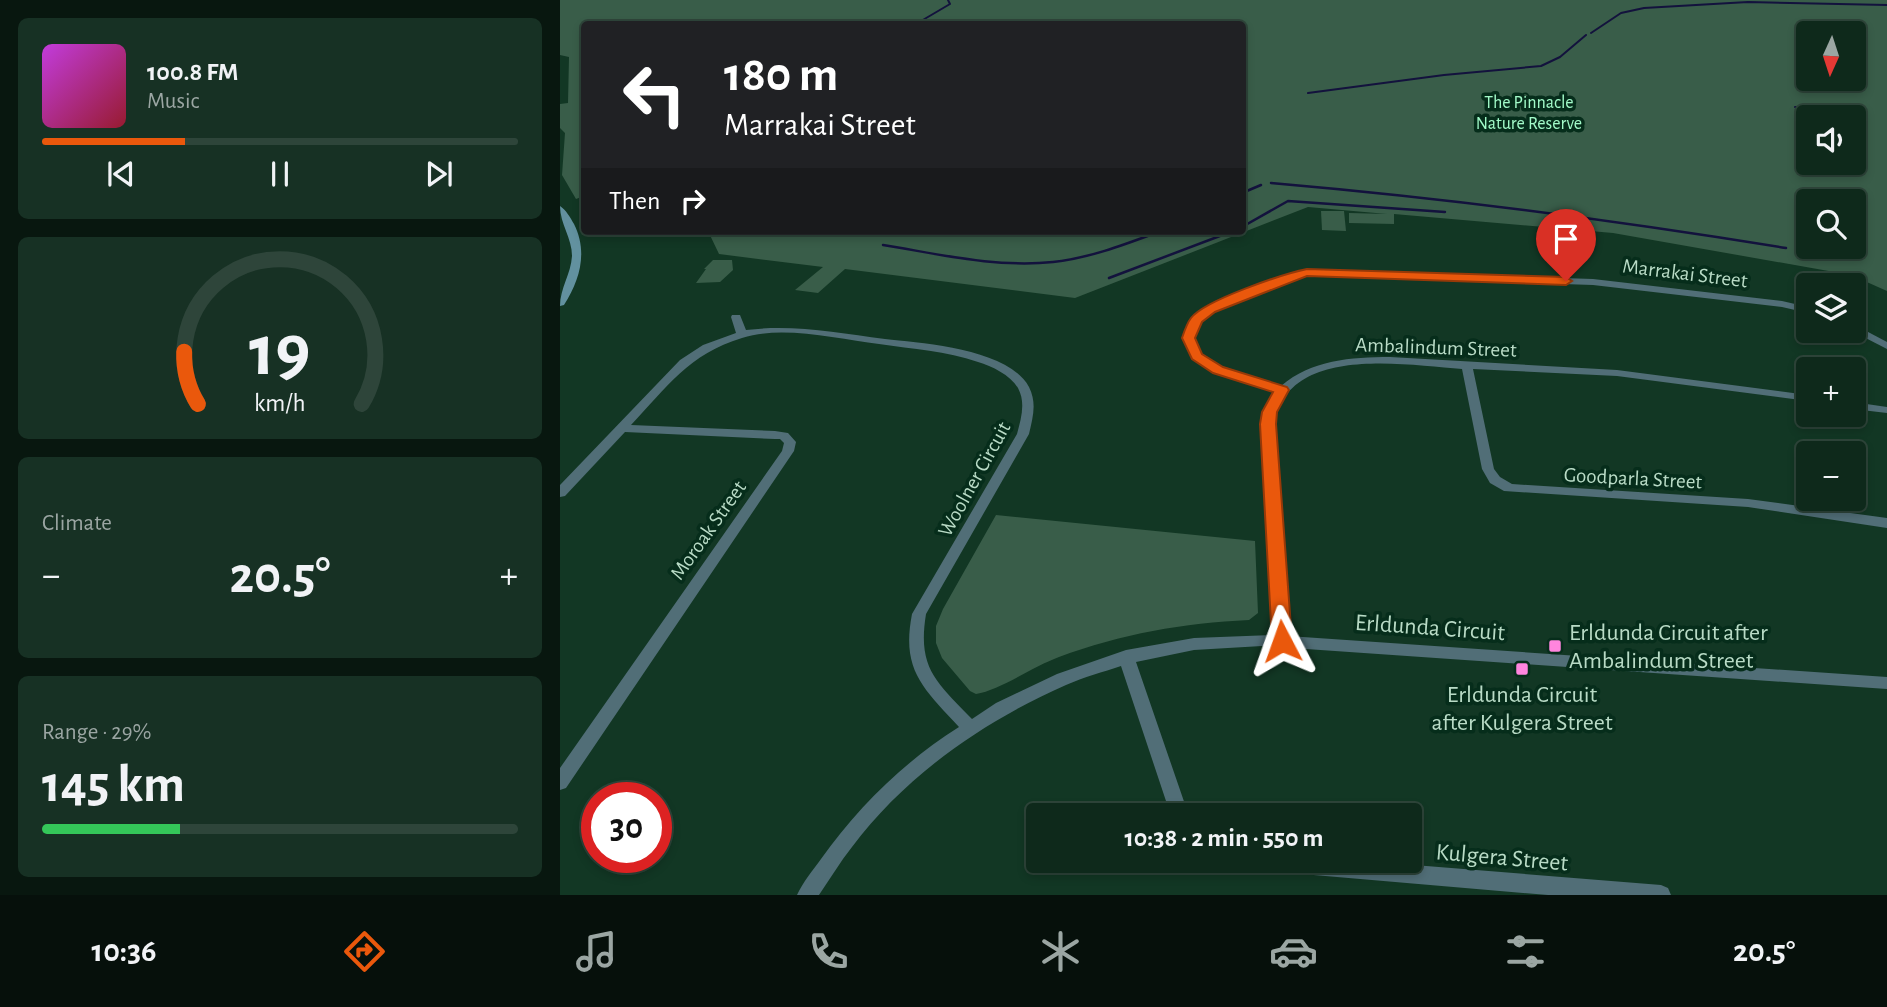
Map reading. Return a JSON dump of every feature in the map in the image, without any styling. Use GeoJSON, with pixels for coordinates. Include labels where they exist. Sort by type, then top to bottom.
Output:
{"type":"FeatureCollection","features":[{"type":"Feature","properties":{"kind":"main road"},"geometry":{"type":"LineString","coordinates":[[560,209],[574,232],[578,251],[575,270],[560,303]]}},
{"type":"Feature","properties":{"kind":"street","name":"Marrakai Street"},"geometry":{"type":"LineString","coordinates":[[1282,390],[1206,364],[1191,347],[1189,338],[1196,320],[1210,309],[1307,272],[1593,282],[1796,307]]}},
{"type":"Feature","properties":{"kind":"street"},"geometry":{"type":"LineString","coordinates":[[736,317],[742,334]]}},
{"type":"Feature","properties":{"kind":"street","name":"Woolner Circuit"},"geometry":{"type":"LineString","coordinates":[[560,493],[684,362],[707,347],[742,334],[792,330],[959,352],[988,359],[1014,376],[1021,385],[1028,400],[1029,415],[1020,443],[919,614],[913,635],[914,655],[922,673],[970,728]]}},
{"type":"Feature","properties":{"kind":"street"},"geometry":{"type":"LineString","coordinates":[[1866,334],[1887,346]]}},
{"type":"Feature","properties":{"kind":"street","name":"Ambalindum Street"},"geometry":{"type":"LineString","coordinates":[[1282,390],[1305,374],[1345,363],[1467,366],[1642,376],[1796,396]]}},
{"type":"Feature","properties":{"kind":"street","name":"Goodparla Street"},"geometry":{"type":"LineString","coordinates":[[1467,366],[1488,469],[1496,480],[1509,488],[1748,503],[1887,523]]}},
{"type":"Feature","properties":{"kind":"street"},"geometry":{"type":"LineString","coordinates":[[1282,390],[1269,412],[1268,424],[1282,641]]}},
{"type":"Feature","properties":{"kind":"street"},"geometry":{"type":"LineString","coordinates":[[1866,407],[1887,410]]}},
{"type":"Feature","properties":{"kind":"street","name":"Moroak Street"},"geometry":{"type":"LineString","coordinates":[[560,782],[788,451],[790,442],[784,436],[775,435],[621,428]]}},
{"type":"Feature","properties":{"kind":"street","name":"Erldunda Circuit"},"geometry":{"type":"LineString","coordinates":[[807,895],[867,816],[908,775],[970,728],[1039,688],[1068,675],[1126,656],[1185,643],[1223,640],[1282,641],[1887,683]]}},
{"type":"Feature","properties":{"kind":"street"},"geometry":{"type":"LineString","coordinates":[[1126,656],[1176,803]]}},
{"type":"Feature","properties":{"kind":"street","name":"Kulgera Street"},"geometry":{"type":"LineString","coordinates":[[1398,873],[1661,895]]}},
{"type":"Feature","properties":{"kind":"green space","name":"The Pinnacle Nature Reserve"},"geometry":{"type":"Polygon","coordinates":[[[560,0],[1887,0],[1887,291],[1866,282],[1866,273],[1840,273],[1613,233],[1394,214],[1394,224],[1349,223],[1349,213],[1387,214],[1308,207],[1246,231],[1246,21],[581,21],[581,197],[576,199],[562,175],[565,133],[560,128],[560,104],[568,103],[569,57],[560,55],[560,0]]]}},
{"type":"Feature","properties":{"kind":"green space"},"geometry":{"type":"Polygon","coordinates":[[[1321,211],[1344,211],[1346,231],[1322,230],[1321,211]]]}},
{"type":"Feature","properties":{"kind":"green space","name":"The Pinnacle Nature Reserve"},"geometry":{"type":"Polygon","coordinates":[[[710,235],[1236,235],[1075,298],[845,269],[818,293],[795,290],[823,267],[719,254],[710,235]]]}},
{"type":"Feature","properties":{"kind":"green space"},"geometry":{"type":"Polygon","coordinates":[[[713,260],[732,260],[733,270],[720,282],[696,283],[704,269],[713,260]]]}},
{"type":"Feature","properties":{"kind":"green space"},"geometry":{"type":"Polygon","coordinates":[[[996,515],[1255,541],[1258,613],[1249,620],[1177,627],[1106,642],[1059,657],[996,688],[976,694],[970,691],[942,658],[936,643],[936,626],[996,515]]]}},
{"type":"Feature","properties":{"kind":"waterway"},"geometry":{"type":"LineString","coordinates":[[921,21],[950,4],[948,0]]}},
{"type":"Feature","properties":{"kind":"waterway"},"geometry":{"type":"LineString","coordinates":[[1591,33],[1621,13],[1644,8],[1748,2],[1887,5]]}},
{"type":"Feature","properties":{"kind":"waterway"},"geometry":{"type":"LineString","coordinates":[[1308,93],[1444,75],[1541,66],[1560,57],[1586,35]]}},
{"type":"Feature","properties":{"kind":"waterway"},"geometry":{"type":"LineString","coordinates":[[1271,183],[1529,211],[1786,248]]}},
{"type":"Feature","properties":{"kind":"waterway"},"geometry":{"type":"LineString","coordinates":[[1246,191],[1261,185]]}},
{"type":"Feature","properties":{"kind":"waterway"},"geometry":{"type":"LineString","coordinates":[[1246,225],[1288,201],[1445,212]]}},
{"type":"Feature","properties":{"kind":"waterway"},"geometry":{"type":"LineString","coordinates":[[883,245],[968,259],[1032,263],[1081,257],[1150,235]]}},
{"type":"Feature","properties":{"kind":"waterway"},"geometry":{"type":"LineString","coordinates":[[1109,278],[1222,235]]}},
{"type":"Feature","properties":{"kind":"place","name":"Erldunda Circuit after Ambalindum Street"},"geometry":{"type":"Point","coordinates":[1555,646]}},
{"type":"Feature","properties":{"kind":"place","name":"Erldunda Circuit after Kulgera Street"},"geometry":{"type":"Point","coordinates":[1522,669]}},
{"type":"Feature","properties":{"kind":"route"},"geometry":{"type":"LineString","coordinates":[[1282,641],[1268,424],[1269,412],[1282,390],[1218,370],[1196,356],[1189,338],[1196,320],[1210,309],[1307,272],[1566,281]]}}]}
